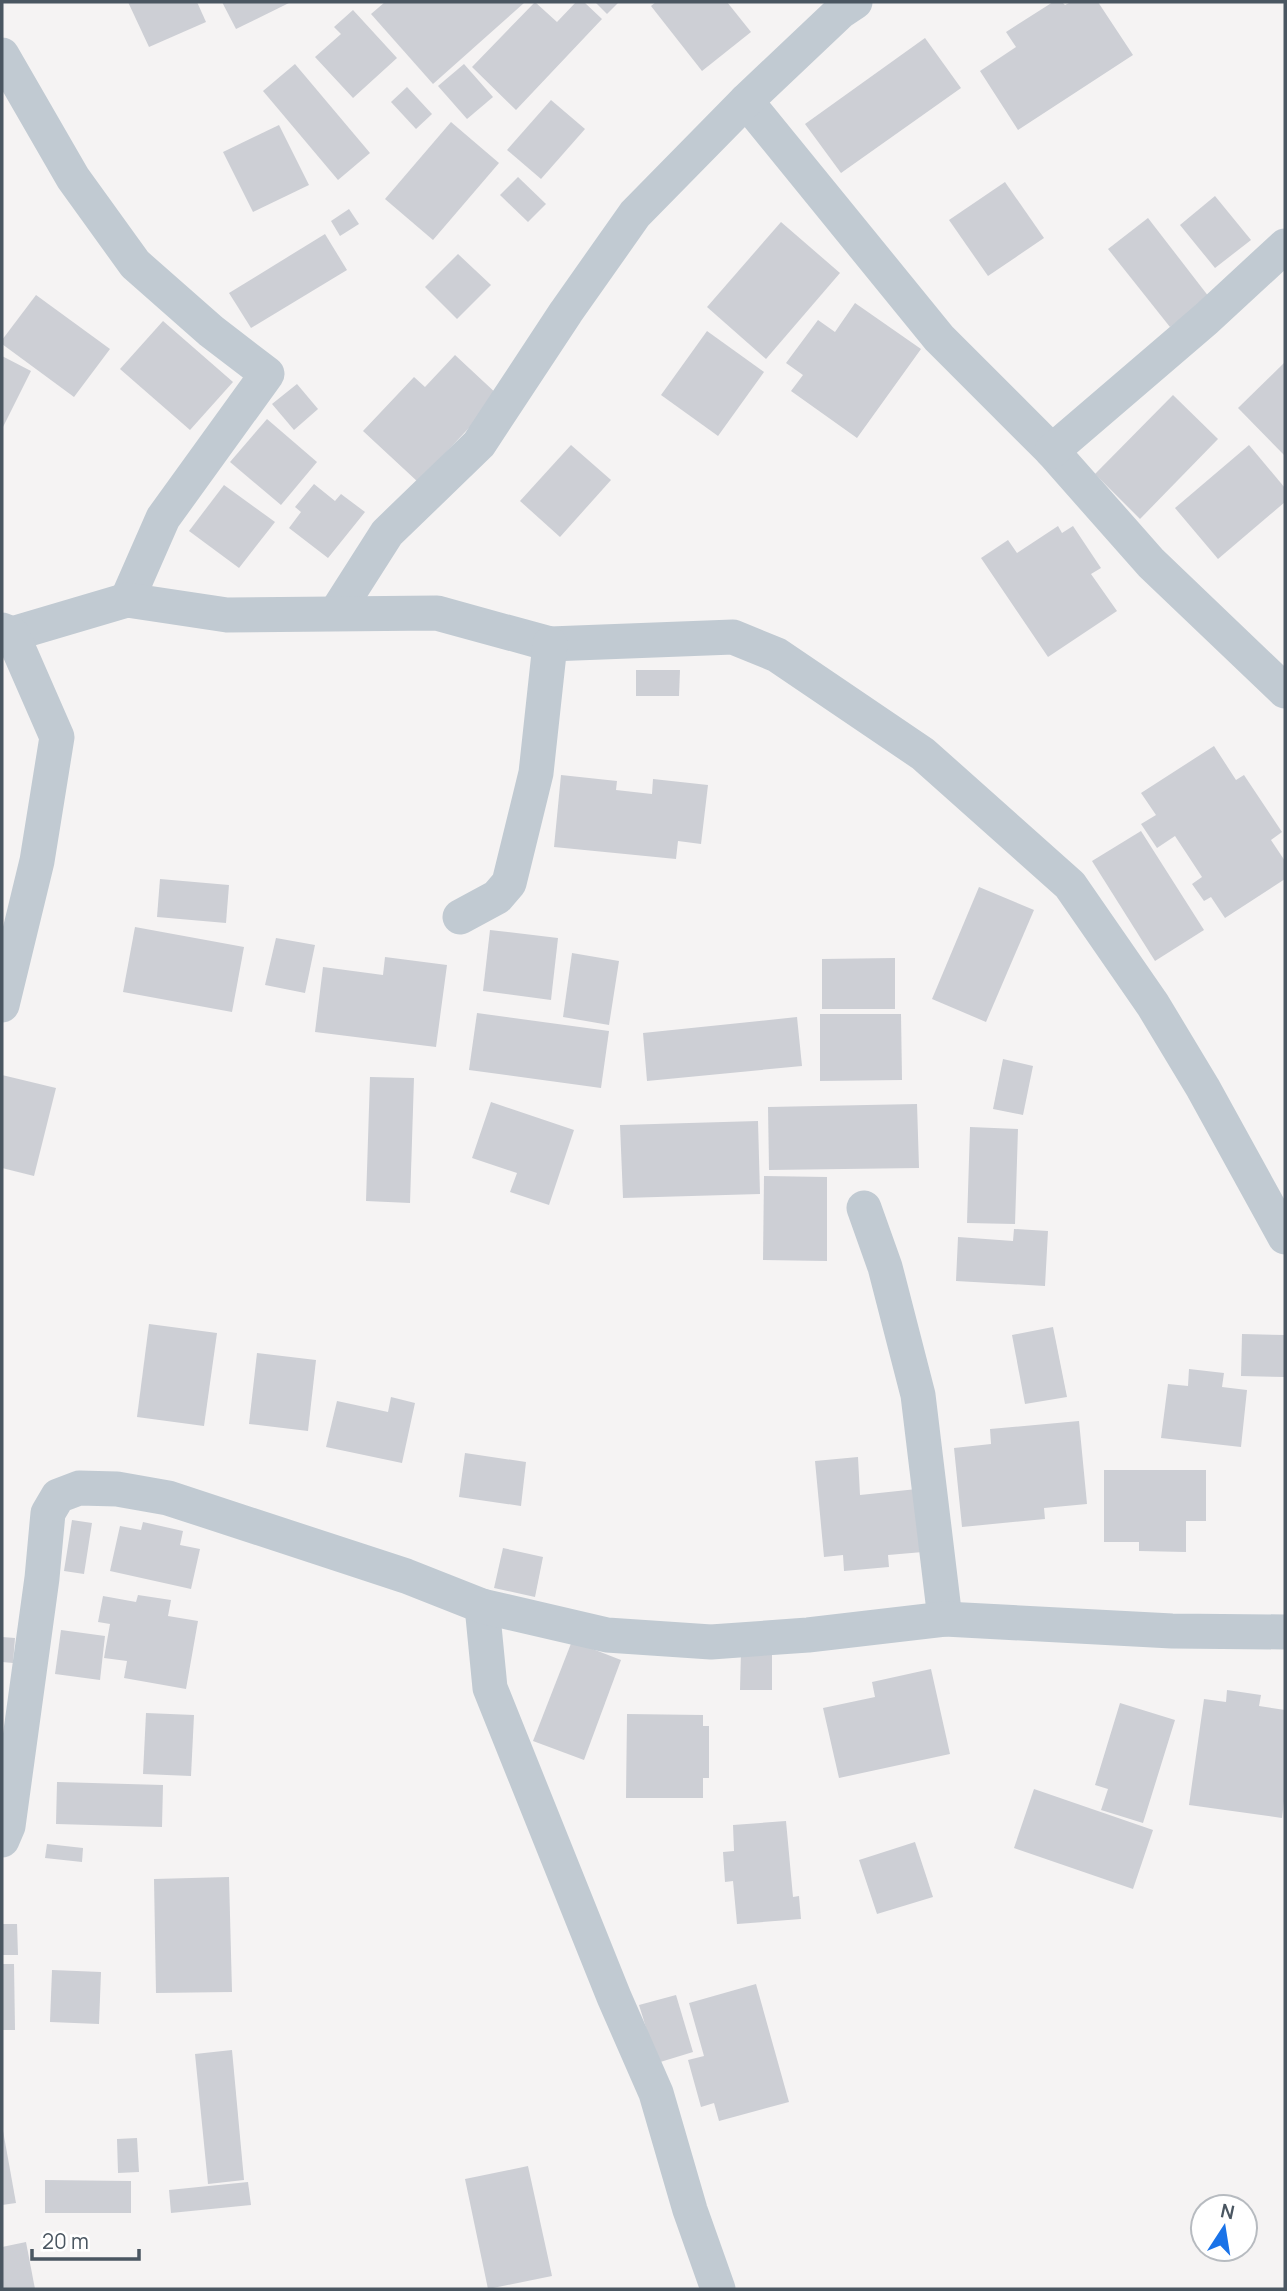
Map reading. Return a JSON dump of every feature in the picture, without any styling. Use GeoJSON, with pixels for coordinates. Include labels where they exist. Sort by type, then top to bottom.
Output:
{"type":"FeatureCollection","features":[{"type":"Feature","properties":{"kind":"street"},"geometry":{"type":"LineString","coordinates":[[336,613],[387,533],[479,444],[635,214],[746,102],[840,12],[855,2]]}},
{"type":"Feature","properties":{"kind":"street"},"geometry":{"type":"LineString","coordinates":[[2,55],[73,178],[135,264],[211,331],[267,374],[163,518],[127,600]]}},
{"type":"Feature","properties":{"kind":"street"},"geometry":{"type":"LineString","coordinates":[[746,102],[939,338],[1052,451],[1151,564],[1285,691]]}},
{"type":"Feature","properties":{"kind":"street"},"geometry":{"type":"LineString","coordinates":[[1052,451],[1206,319],[1285,246]]}},
{"type":"Feature","properties":{"kind":"street"},"geometry":{"type":"LineString","coordinates":[[2,1005],[37,862],[57,737],[7,632],[127,600],[227,615],[437,613],[550,644],[733,637],[777,655],[923,754],[1070,885],[1153,1005],[1203,1088],[1285,1237]]}},
{"type":"Feature","properties":{"kind":"street"},"geometry":{"type":"LineString","coordinates":[[460,917],[496,897],[509,883],[536,773],[550,644]]}},
{"type":"Feature","properties":{"kind":"street"},"geometry":{"type":"LineString","coordinates":[[864,1208],[885,1267],[918,1395],[945,1619]]}},
{"type":"Feature","properties":{"kind":"street"},"geometry":{"type":"LineString","coordinates":[[2,1840],[8,1826],[42,1578],[48,1513],[58,1496],[79,1488],[117,1489],[169,1498],[406,1576],[482,1606],[607,1635],[712,1642],[945,1619],[1171,1631],[1285,1632]]}},
{"type":"Feature","properties":{"kind":"street"},"geometry":{"type":"LineString","coordinates":[[482,1606],[490,1688],[614,1997],[656,2093],[690,2210],[718,2289]]}},
{"type":"Feature","properties":{"kind":"building"},"geometry":{"type":"Polygon","coordinates":[[[128,2],[197,2],[206,22],[149,47],[128,2]]]}},
{"type":"Feature","properties":{"kind":"building"},"geometry":{"type":"Polygon","coordinates":[[[222,2],[291,2],[236,29],[222,2]]]}},
{"type":"Feature","properties":{"kind":"building"},"geometry":{"type":"Polygon","coordinates":[[[385,2],[524,3],[433,84],[371,14],[385,2]]]}},
{"type":"Feature","properties":{"kind":"building"},"geometry":{"type":"Polygon","coordinates":[[[535,2],[557,22],[576,2],[584,2],[602,19],[516,110],[472,67],[535,2]]]}},
{"type":"Feature","properties":{"kind":"building"},"geometry":{"type":"Polygon","coordinates":[[[595,2],[619,2],[607,14],[595,2]]]}},
{"type":"Feature","properties":{"kind":"building"},"geometry":{"type":"Polygon","coordinates":[[[656,2],[727,2],[751,32],[702,71],[651,6],[656,2]]]}},
{"type":"Feature","properties":{"kind":"building"},"geometry":{"type":"Polygon","coordinates":[[[1053,2],[1062,2],[1065,5],[1071,2],[1098,2],[1133,55],[1018,130],[980,71],[1016,47],[1006,32],[1053,2]]]}},
{"type":"Feature","properties":{"kind":"building"},"geometry":{"type":"Polygon","coordinates":[[[353,10],[397,58],[353,98],[315,57],[341,34],[334,27],[353,10]]]}},
{"type":"Feature","properties":{"kind":"building"},"geometry":{"type":"Polygon","coordinates":[[[925,38],[961,88],[841,173],[805,124],[925,38]]]}},
{"type":"Feature","properties":{"kind":"building"},"geometry":{"type":"Polygon","coordinates":[[[295,64],[370,153],[338,180],[263,91],[295,64]]]}},
{"type":"Feature","properties":{"kind":"building"},"geometry":{"type":"Polygon","coordinates":[[[464,64],[493,97],[467,119],[438,86],[464,64]]]}},
{"type":"Feature","properties":{"kind":"building"},"geometry":{"type":"Polygon","coordinates":[[[407,87],[432,114],[416,129],[391,102],[407,87]]]}},
{"type":"Feature","properties":{"kind":"building"},"geometry":{"type":"Polygon","coordinates":[[[551,100],[585,129],[541,179],[507,150],[551,100]]]}},
{"type":"Feature","properties":{"kind":"building"},"geometry":{"type":"Polygon","coordinates":[[[451,122],[499,163],[433,240],[385,199],[451,122]]]}},
{"type":"Feature","properties":{"kind":"building"},"geometry":{"type":"Polygon","coordinates":[[[279,125],[309,185],[253,212],[223,152],[279,125]]]}},
{"type":"Feature","properties":{"kind":"building"},"geometry":{"type":"Polygon","coordinates":[[[518,177],[546,204],[528,222],[500,195],[518,177]]]}},
{"type":"Feature","properties":{"kind":"building"},"geometry":{"type":"Polygon","coordinates":[[[1005,182],[1044,238],[988,276],[949,220],[1005,182]]]}},
{"type":"Feature","properties":{"kind":"building"},"geometry":{"type":"Polygon","coordinates":[[[1215,196],[1251,240],[1215,268],[1180,225],[1215,196]]]}},
{"type":"Feature","properties":{"kind":"building"},"geometry":{"type":"Polygon","coordinates":[[[349,209],[359,224],[340,236],[331,221],[349,209]]]}},
{"type":"Feature","properties":{"kind":"building"},"geometry":{"type":"Polygon","coordinates":[[[1148,218],[1209,297],[1170,327],[1108,249],[1148,218]]]}},
{"type":"Feature","properties":{"kind":"building"},"geometry":{"type":"Polygon","coordinates":[[[781,222],[840,273],[766,359],[707,307],[781,222]]]}},
{"type":"Feature","properties":{"kind":"building"},"geometry":{"type":"Polygon","coordinates":[[[325,234],[347,270],[251,328],[229,293],[325,234]]]}},
{"type":"Feature","properties":{"kind":"building"},"geometry":{"type":"Polygon","coordinates":[[[458,254],[491,285],[457,319],[425,287],[458,254]]]}},
{"type":"Feature","properties":{"kind":"building"},"geometry":{"type":"Polygon","coordinates":[[[36,295],[110,349],[74,397],[2,344],[2,340],[36,295]]]}},
{"type":"Feature","properties":{"kind":"building"},"geometry":{"type":"Polygon","coordinates":[[[855,303],[921,349],[857,438],[791,391],[803,375],[786,363],[818,320],[835,332],[855,303]]]}},
{"type":"Feature","properties":{"kind":"building"},"geometry":{"type":"Polygon","coordinates":[[[163,321],[233,382],[190,430],[120,369],[163,321]]]}},
{"type":"Feature","properties":{"kind":"building"},"geometry":{"type":"Polygon","coordinates":[[[707,331],[764,372],[718,436],[661,395],[707,331]]]}},
{"type":"Feature","properties":{"kind":"building"},"geometry":{"type":"Polygon","coordinates":[[[455,355],[499,396],[418,482],[363,431],[414,377],[425,387],[455,355]]]}},
{"type":"Feature","properties":{"kind":"building"},"geometry":{"type":"Polygon","coordinates":[[[2,356],[31,371],[2,429],[2,356]]]}},
{"type":"Feature","properties":{"kind":"building"},"geometry":{"type":"Polygon","coordinates":[[[1285,362],[1285,456],[1238,408],[1285,362]]]}},
{"type":"Feature","properties":{"kind":"building"},"geometry":{"type":"Polygon","coordinates":[[[297,384],[318,409],[294,430],[272,404],[297,384]]]}},
{"type":"Feature","properties":{"kind":"building"},"geometry":{"type":"Polygon","coordinates":[[[1173,395],[1218,439],[1140,519],[1095,474],[1173,395]]]}},
{"type":"Feature","properties":{"kind":"building"},"geometry":{"type":"Polygon","coordinates":[[[267,419],[317,462],[281,505],[230,462],[267,419]]]}},
{"type":"Feature","properties":{"kind":"building"},"geometry":{"type":"Polygon","coordinates":[[[571,445],[611,480],[560,537],[520,501],[571,445]]]}},
{"type":"Feature","properties":{"kind":"building"},"geometry":{"type":"Polygon","coordinates":[[[1249,445],[1285,488],[1285,502],[1218,559],[1175,508],[1249,445]]]}},
{"type":"Feature","properties":{"kind":"building"},"geometry":{"type":"Polygon","coordinates":[[[314,484],[335,501],[341,494],[365,512],[328,558],[289,528],[301,512],[295,507],[314,484]]]}},
{"type":"Feature","properties":{"kind":"building"},"geometry":{"type":"Polygon","coordinates":[[[224,485],[275,522],[239,568],[189,531],[224,485]]]}},
{"type":"Feature","properties":{"kind":"building"},"geometry":{"type":"Polygon","coordinates":[[[1058,526],[1062,533],[1073,526],[1101,568],[1091,574],[1117,611],[1048,657],[981,558],[1008,540],[1017,553],[1058,526]]]}},
{"type":"Feature","properties":{"kind":"building"},"geometry":{"type":"Polygon","coordinates":[[[636,670],[680,670],[679,696],[636,696],[636,670]]]}},
{"type":"Feature","properties":{"kind":"building"},"geometry":{"type":"Polygon","coordinates":[[[1214,746],[1236,780],[1244,775],[1282,832],[1271,840],[1285,861],[1285,879],[1225,918],[1211,897],[1204,901],[1192,884],[1202,877],[1175,836],[1157,848],[1141,824],[1156,815],[1141,793],[1214,746]]]}},
{"type":"Feature","properties":{"kind":"building"},"geometry":{"type":"Polygon","coordinates":[[[561,775],[617,781],[616,790],[652,794],[653,779],[708,785],[701,844],[678,841],[676,859],[554,847],[561,775]]]}},
{"type":"Feature","properties":{"kind":"building"},"geometry":{"type":"Polygon","coordinates":[[[1141,831],[1204,930],[1155,961],[1092,861],[1141,831]]]}},
{"type":"Feature","properties":{"kind":"building"},"geometry":{"type":"Polygon","coordinates":[[[160,879],[229,885],[226,923],[157,917],[160,879]]]}},
{"type":"Feature","properties":{"kind":"building"},"geometry":{"type":"Polygon","coordinates":[[[979,887],[1034,910],[986,1022],[932,999],[979,887]]]}},
{"type":"Feature","properties":{"kind":"building"},"geometry":{"type":"Polygon","coordinates":[[[135,927],[244,947],[232,1012],[123,992],[135,927]]]}},
{"type":"Feature","properties":{"kind":"building"},"geometry":{"type":"Polygon","coordinates":[[[490,930],[558,938],[551,1000],[483,991],[490,930]]]}},
{"type":"Feature","properties":{"kind":"building"},"geometry":{"type":"Polygon","coordinates":[[[276,938],[315,945],[305,993],[265,985],[276,938]]]}},
{"type":"Feature","properties":{"kind":"building"},"geometry":{"type":"Polygon","coordinates":[[[572,953],[619,961],[609,1025],[563,1017],[572,953]]]}},
{"type":"Feature","properties":{"kind":"building"},"geometry":{"type":"Polygon","coordinates":[[[385,957],[447,965],[436,1047],[315,1032],[323,967],[383,975],[385,957]]]}},
{"type":"Feature","properties":{"kind":"building"},"geometry":{"type":"Polygon","coordinates":[[[895,958],[895,1009],[822,1009],[822,959],[895,958]]]}},
{"type":"Feature","properties":{"kind":"building"},"geometry":{"type":"Polygon","coordinates":[[[477,1013],[609,1031],[601,1088],[469,1070],[477,1013]]]}},
{"type":"Feature","properties":{"kind":"building"},"geometry":{"type":"Polygon","coordinates":[[[820,1014],[901,1014],[902,1080],[820,1081],[820,1014]]]}},
{"type":"Feature","properties":{"kind":"building"},"geometry":{"type":"Polygon","coordinates":[[[797,1017],[802,1066],[647,1081],[643,1033],[797,1017]]]}},
{"type":"Feature","properties":{"kind":"building"},"geometry":{"type":"Polygon","coordinates":[[[1003,1059],[1033,1066],[1023,1115],[993,1109],[1003,1059]]]}},
{"type":"Feature","properties":{"kind":"building"},"geometry":{"type":"Polygon","coordinates":[[[2,1075],[56,1088],[34,1176],[2,1168],[2,1075]]]}},
{"type":"Feature","properties":{"kind":"building"},"geometry":{"type":"Polygon","coordinates":[[[370,1077],[414,1078],[410,1203],[366,1201],[370,1077]]]}},
{"type":"Feature","properties":{"kind":"building"},"geometry":{"type":"Polygon","coordinates":[[[491,1102],[574,1130],[549,1205],[510,1192],[517,1173],[472,1158],[491,1102]]]}},
{"type":"Feature","properties":{"kind":"building"},"geometry":{"type":"Polygon","coordinates":[[[917,1104],[919,1168],[769,1170],[768,1107],[917,1104]]]}},
{"type":"Feature","properties":{"kind":"building"},"geometry":{"type":"Polygon","coordinates":[[[758,1121],[760,1194],[623,1198],[620,1125],[758,1121]]]}},
{"type":"Feature","properties":{"kind":"building"},"geometry":{"type":"Polygon","coordinates":[[[970,1127],[1018,1129],[1015,1224],[967,1223],[970,1127]]]}},
{"type":"Feature","properties":{"kind":"building"},"geometry":{"type":"Polygon","coordinates":[[[764,1176],[827,1177],[827,1261],[763,1260],[764,1176]]]}},
{"type":"Feature","properties":{"kind":"building"},"geometry":{"type":"Polygon","coordinates":[[[1014,1229],[1048,1231],[1045,1286],[956,1281],[958,1237],[1013,1241],[1014,1229]]]}},
{"type":"Feature","properties":{"kind":"building"},"geometry":{"type":"Polygon","coordinates":[[[149,1324],[217,1333],[204,1426],[137,1417],[149,1324]]]}},
{"type":"Feature","properties":{"kind":"building"},"geometry":{"type":"Polygon","coordinates":[[[1053,1327],[1067,1397],[1025,1404],[1012,1335],[1053,1327]]]}},
{"type":"Feature","properties":{"kind":"building"},"geometry":{"type":"Polygon","coordinates":[[[1242,1334],[1285,1335],[1285,1377],[1241,1376],[1242,1334]]]}},
{"type":"Feature","properties":{"kind":"building"},"geometry":{"type":"Polygon","coordinates":[[[257,1353],[316,1360],[308,1431],[249,1424],[257,1353]]]}},
{"type":"Feature","properties":{"kind":"building"},"geometry":{"type":"Polygon","coordinates":[[[1189,1369],[1224,1373],[1222,1387],[1247,1390],[1241,1447],[1161,1438],[1168,1384],[1188,1386],[1189,1369]]]}},
{"type":"Feature","properties":{"kind":"building"},"geometry":{"type":"Polygon","coordinates":[[[391,1397],[415,1403],[402,1463],[326,1447],[337,1401],[388,1412],[391,1397]]]}},
{"type":"Feature","properties":{"kind":"building"},"geometry":{"type":"Polygon","coordinates":[[[1079,1421],[1087,1504],[1044,1508],[1045,1519],[962,1527],[954,1448],[991,1444],[990,1429],[1079,1421]]]}},
{"type":"Feature","properties":{"kind":"building"},"geometry":{"type":"Polygon","coordinates":[[[465,1453],[526,1462],[521,1506],[459,1497],[465,1453]]]}},
{"type":"Feature","properties":{"kind":"building"},"geometry":{"type":"Polygon","coordinates":[[[858,1457],[860,1495],[917,1489],[923,1552],[888,1555],[889,1567],[844,1571],[843,1555],[824,1557],[815,1461],[858,1457]]]}},
{"type":"Feature","properties":{"kind":"building"},"geometry":{"type":"Polygon","coordinates":[[[1104,1470],[1206,1470],[1206,1521],[1186,1521],[1186,1552],[1139,1551],[1139,1542],[1104,1542],[1104,1470]]]}},
{"type":"Feature","properties":{"kind":"building"},"geometry":{"type":"Polygon","coordinates":[[[72,1520],[92,1523],[84,1574],[64,1571],[72,1520]]]}},
{"type":"Feature","properties":{"kind":"building"},"geometry":{"type":"Polygon","coordinates":[[[143,1522],[183,1531],[180,1545],[200,1549],[191,1589],[110,1571],[120,1526],[141,1530],[143,1522]]]}},
{"type":"Feature","properties":{"kind":"building"},"geometry":{"type":"Polygon","coordinates":[[[503,1548],[543,1557],[535,1597],[494,1588],[503,1548]]]}},
{"type":"Feature","properties":{"kind":"building"},"geometry":{"type":"Polygon","coordinates":[[[138,1595],[171,1600],[168,1616],[198,1621],[186,1689],[124,1678],[127,1661],[104,1658],[110,1624],[98,1622],[103,1596],[136,1602],[138,1595]]]}},
{"type":"Feature","properties":{"kind":"building"},"geometry":{"type":"Polygon","coordinates":[[[61,1630],[105,1636],[100,1680],[55,1674],[61,1630]]]}},
{"type":"Feature","properties":{"kind":"building"},"geometry":{"type":"Polygon","coordinates":[[[2,1637],[15,1638],[13,1663],[2,1662],[2,1637]]]}},
{"type":"Feature","properties":{"kind":"building"},"geometry":{"type":"Polygon","coordinates":[[[572,1641],[621,1660],[584,1760],[533,1741],[572,1641]]]}},
{"type":"Feature","properties":{"kind":"building"},"geometry":{"type":"Polygon","coordinates":[[[741,1651],[772,1652],[772,1690],[740,1690],[741,1651]]]}},
{"type":"Feature","properties":{"kind":"building"},"geometry":{"type":"Polygon","coordinates":[[[931,1669],[950,1754],[839,1778],[823,1708],[875,1697],[872,1682],[931,1669]]]}},
{"type":"Feature","properties":{"kind":"building"},"geometry":{"type":"Polygon","coordinates":[[[1227,1690],[1261,1695],[1259,1706],[1285,1710],[1285,1792],[1282,1818],[1189,1805],[1204,1699],[1226,1702],[1227,1690]]]}},
{"type":"Feature","properties":{"kind":"building"},"geometry":{"type":"Polygon","coordinates":[[[1120,1703],[1175,1720],[1143,1823],[1101,1810],[1108,1789],[1095,1785],[1120,1703]]]}},
{"type":"Feature","properties":{"kind":"building"},"geometry":{"type":"Polygon","coordinates":[[[146,1713],[194,1715],[191,1776],[143,1774],[146,1713]]]}},
{"type":"Feature","properties":{"kind":"building"},"geometry":{"type":"Polygon","coordinates":[[[627,1714],[703,1715],[703,1726],[709,1726],[709,1778],[703,1778],[703,1798],[626,1798],[627,1714]]]}},
{"type":"Feature","properties":{"kind":"building"},"geometry":{"type":"Polygon","coordinates":[[[57,1782],[163,1785],[162,1827],[56,1824],[57,1782]]]}},
{"type":"Feature","properties":{"kind":"building"},"geometry":{"type":"Polygon","coordinates":[[[1034,1789],[1153,1830],[1133,1889],[1014,1848],[1034,1789]]]}},
{"type":"Feature","properties":{"kind":"building"},"geometry":{"type":"Polygon","coordinates":[[[786,1821],[793,1897],[799,1896],[801,1919],[737,1924],[733,1881],[725,1882],[723,1852],[734,1851],[733,1825],[786,1821]]]}},
{"type":"Feature","properties":{"kind":"building"},"geometry":{"type":"Polygon","coordinates":[[[915,1842],[933,1897],[877,1914],[859,1860],[915,1842]]]}},
{"type":"Feature","properties":{"kind":"building"},"geometry":{"type":"Polygon","coordinates":[[[47,1844],[83,1848],[82,1862],[45,1858],[47,1844]]]}},
{"type":"Feature","properties":{"kind":"building"},"geometry":{"type":"Polygon","coordinates":[[[229,1877],[232,1992],[156,1993],[154,1879],[229,1877]]]}},
{"type":"Feature","properties":{"kind":"building"},"geometry":{"type":"Polygon","coordinates":[[[2,1924],[17,1924],[18,1955],[2,1955],[2,1924]]]}},
{"type":"Feature","properties":{"kind":"building"},"geometry":{"type":"Polygon","coordinates":[[[2,1964],[14,1964],[15,2030],[2,2030],[2,1964]]]}},
{"type":"Feature","properties":{"kind":"building"},"geometry":{"type":"Polygon","coordinates":[[[52,1970],[101,1972],[99,2024],[50,2022],[52,1970]]]}},
{"type":"Feature","properties":{"kind":"building"},"geometry":{"type":"Polygon","coordinates":[[[756,1984],[789,2102],[719,2121],[714,2103],[701,2107],[688,2060],[704,2056],[689,2003],[756,1984]]]}},
{"type":"Feature","properties":{"kind":"building"},"geometry":{"type":"Polygon","coordinates":[[[676,1995],[693,2052],[657,2063],[639,2005],[676,1995]]]}},
{"type":"Feature","properties":{"kind":"building"},"geometry":{"type":"Polygon","coordinates":[[[232,2050],[244,2180],[208,2184],[195,2054],[232,2050]]]}},
{"type":"Feature","properties":{"kind":"building"},"geometry":{"type":"Polygon","coordinates":[[[2,2125],[16,2203],[2,2205],[2,2125]]]}},
{"type":"Feature","properties":{"kind":"building"},"geometry":{"type":"Polygon","coordinates":[[[137,2138],[139,2172],[118,2173],[117,2139],[137,2138]]]}},
{"type":"Feature","properties":{"kind":"building"},"geometry":{"type":"Polygon","coordinates":[[[528,2166],[552,2276],[488,2289],[465,2179],[528,2166]]]}},
{"type":"Feature","properties":{"kind":"building"},"geometry":{"type":"Polygon","coordinates":[[[45,2180],[131,2181],[131,2213],[45,2213],[45,2180]]]}},
{"type":"Feature","properties":{"kind":"building"},"geometry":{"type":"Polygon","coordinates":[[[248,2182],[251,2205],[171,2213],[169,2190],[248,2182]]]}},
{"type":"Feature","properties":{"kind":"building"},"geometry":{"type":"Polygon","coordinates":[[[26,2242],[35,2289],[2,2289],[2,2247],[26,2242]]]}}]}
